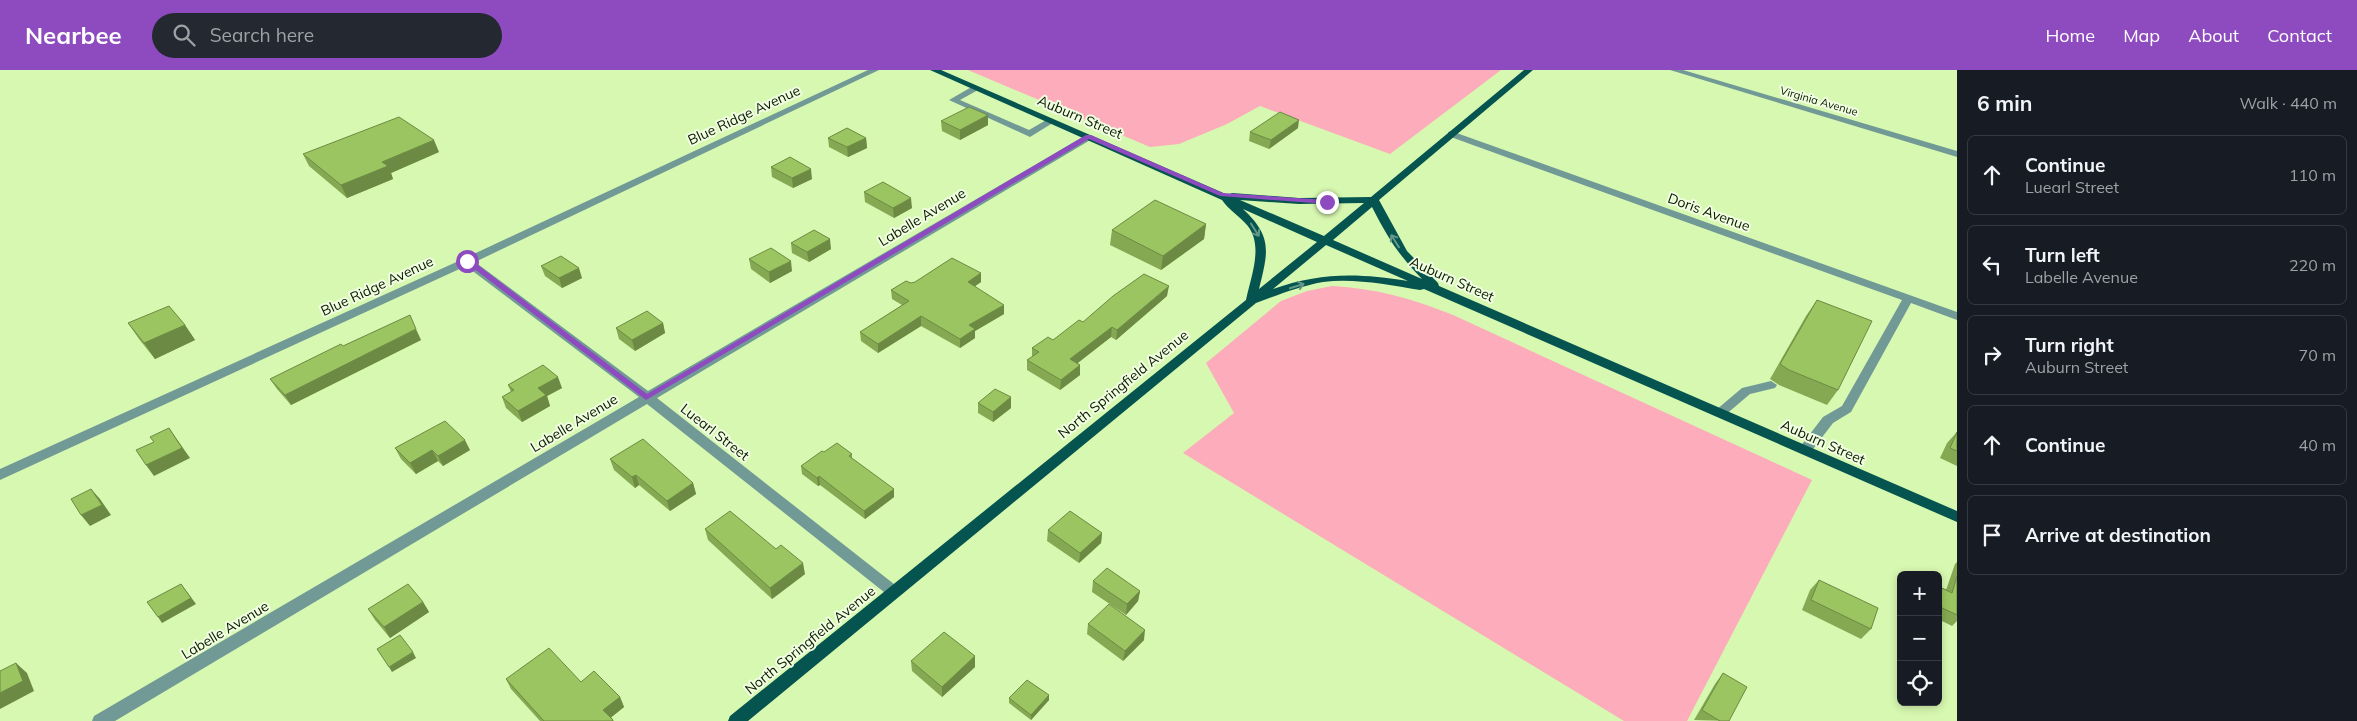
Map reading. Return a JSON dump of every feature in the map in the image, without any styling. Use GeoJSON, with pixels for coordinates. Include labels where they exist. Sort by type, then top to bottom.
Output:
{"type":"FeatureCollection","features":[{"type":"Feature","properties":{"kind":"main road","name":"Auburn Street"},"geometry":{"type":"LineString","coordinates":[[934,70],[1957,517]]}},
{"type":"Feature","properties":{"kind":"main road","name":"North Springfield Avenue"},"geometry":{"type":"LineString","coordinates":[[736,721],[1326,240],[1530,70]]}},
{"type":"Feature","properties":{"kind":"main road"},"geometry":{"type":"LineString","coordinates":[[1222,195],[1299,201],[1374,200],[1403,254],[1439,290]]}},
{"type":"Feature","properties":{"kind":"main road"},"geometry":{"type":"LineString","coordinates":[[1222,195],[1251,223],[1260,237],[1261,248],[1250,301],[1315,280],[1330,278],[1371,279],[1439,290]]}},
{"type":"Feature","properties":{"kind":"street","name":"Blue Ridge Avenue"},"geometry":{"type":"LineString","coordinates":[[0,476],[467,261],[875,70]]}},
{"type":"Feature","properties":{"kind":"street","name":"Virginia Avenue"},"geometry":{"type":"LineString","coordinates":[[1674,70],[1957,154]]}},
{"type":"Feature","properties":{"kind":"street"},"geometry":{"type":"LineString","coordinates":[[976,88],[952,100],[1030,134],[1051,121]]}},
{"type":"Feature","properties":{"kind":"street","name":"Doris Avenue"},"geometry":{"type":"LineString","coordinates":[[1451,134],[1957,316]]}},
{"type":"Feature","properties":{"kind":"street","name":"Labelle Avenue"},"geometry":{"type":"LineString","coordinates":[[100,721],[1088,137]]}},
{"type":"Feature","properties":{"kind":"street","name":"Luearl Street"},"geometry":{"type":"LineString","coordinates":[[467,261],[646,397],[894,592]]}},
{"type":"Feature","properties":{"kind":"street"},"geometry":{"type":"LineString","coordinates":[[1805,450],[1828,420],[1847,409],[1908,298]]}},
{"type":"Feature","properties":{"kind":"street"},"geometry":{"type":"LineString","coordinates":[[1720,413],[1746,391],[1771,385]]}},
{"type":"Feature","properties":{"kind":"shaded area"},"geometry":{"type":"Polygon","coordinates":[[[968,70],[1501,70],[1390,154],[1260,106],[1227,124],[1179,144],[1150,147],[968,70]]]}},
{"type":"Feature","properties":{"kind":"shaded area"},"geometry":{"type":"Polygon","coordinates":[[[1332,286],[1394,295],[1453,315],[1812,480],[1687,721],[1624,721],[1183,453],[1234,413],[1206,363],[1281,301],[1307,291],[1332,286]]]}},
{"type":"Feature","properties":{"kind":"building"},"geometry":{"type":"Polygon","coordinates":[[[969,107],[988,115],[960,130],[941,121],[969,107]]]}},
{"type":"Feature","properties":{"kind":"building"},"geometry":{"type":"Polygon","coordinates":[[[1280,112],[1299,120],[1271,140],[1250,132],[1280,112]]]}},
{"type":"Feature","properties":{"kind":"building"},"geometry":{"type":"Polygon","coordinates":[[[399,117],[434,140],[382,162],[388,166],[341,185],[303,154],[399,117]]]}},
{"type":"Feature","properties":{"kind":"building"},"geometry":{"type":"Polygon","coordinates":[[[847,128],[866,138],[847,147],[828,138],[847,128]]]}},
{"type":"Feature","properties":{"kind":"building"},"geometry":{"type":"Polygon","coordinates":[[[790,157],[811,169],[792,178],[771,167],[790,157]]]}},
{"type":"Feature","properties":{"kind":"building"},"geometry":{"type":"Polygon","coordinates":[[[883,182],[911,198],[893,208],[864,192],[883,182]]]}},
{"type":"Feature","properties":{"kind":"building"},"geometry":{"type":"Polygon","coordinates":[[[1155,200],[1206,224],[1163,256],[1112,230],[1155,200]]]}},
{"type":"Feature","properties":{"kind":"building"},"geometry":{"type":"Polygon","coordinates":[[[814,230],[830,239],[807,252],[791,243],[814,230]]]}},
{"type":"Feature","properties":{"kind":"building"},"geometry":{"type":"Polygon","coordinates":[[[771,248],[791,261],[769,272],[749,259],[771,248]]]}},
{"type":"Feature","properties":{"kind":"building"},"geometry":{"type":"Polygon","coordinates":[[[561,256],[579,268],[559,278],[541,266],[561,256]]]}},
{"type":"Feature","properties":{"kind":"building"},"geometry":{"type":"Polygon","coordinates":[[[952,258],[981,273],[968,282],[1004,305],[969,325],[975,329],[960,339],[921,316],[878,344],[860,332],[909,301],[891,290],[906,281],[915,282],[952,258]]]}},
{"type":"Feature","properties":{"kind":"building"},"geometry":{"type":"Polygon","coordinates":[[[1144,274],[1169,286],[1117,330],[1112,327],[1070,359],[1080,365],[1061,380],[1027,360],[1039,352],[1032,348],[1048,337],[1053,340],[1079,320],[1083,322],[1113,296],[1144,274]]]}},
{"type":"Feature","properties":{"kind":"building"},"geometry":{"type":"Polygon","coordinates":[[[1817,300],[1872,321],[1838,390],[1789,370],[1780,364],[1817,300]]]}},
{"type":"Feature","properties":{"kind":"building"},"geometry":{"type":"Polygon","coordinates":[[[169,306],[185,325],[144,343],[128,323],[169,306]]]}},
{"type":"Feature","properties":{"kind":"building"},"geometry":{"type":"Polygon","coordinates":[[[647,311],[663,323],[632,340],[616,328],[647,311]]]}},
{"type":"Feature","properties":{"kind":"building"},"geometry":{"type":"Polygon","coordinates":[[[410,315],[416,329],[285,395],[270,379],[341,344],[343,346],[410,315]]]}},
{"type":"Feature","properties":{"kind":"building"},"geometry":{"type":"Polygon","coordinates":[[[543,365],[558,377],[538,388],[546,395],[518,411],[502,397],[514,390],[508,385],[543,365]]]}},
{"type":"Feature","properties":{"kind":"building"},"geometry":{"type":"Polygon","coordinates":[[[995,389],[1011,397],[993,412],[978,403],[995,389]]]}},
{"type":"Feature","properties":{"kind":"building"},"geometry":{"type":"Polygon","coordinates":[[[445,421],[465,440],[438,456],[432,450],[410,463],[395,448],[445,421]]]}},
{"type":"Feature","properties":{"kind":"building"},"geometry":{"type":"Polygon","coordinates":[[[169,428],[182,448],[146,465],[136,450],[154,442],[150,437],[169,428]]]}},
{"type":"Feature","properties":{"kind":"building"},"geometry":{"type":"Polygon","coordinates":[[[1957,432],[1957,451],[1950,448],[1957,432]]]}},
{"type":"Feature","properties":{"kind":"building"},"geometry":{"type":"Polygon","coordinates":[[[643,439],[693,483],[667,501],[636,475],[632,477],[610,459],[643,439]]]}},
{"type":"Feature","properties":{"kind":"building"},"geometry":{"type":"Polygon","coordinates":[[[837,443],[852,454],[849,456],[894,489],[864,511],[819,476],[817,478],[801,466],[837,443]]]}},
{"type":"Feature","properties":{"kind":"building"},"geometry":{"type":"Polygon","coordinates":[[[91,489],[102,505],[81,515],[71,499],[91,489]]]}},
{"type":"Feature","properties":{"kind":"building"},"geometry":{"type":"Polygon","coordinates":[[[730,511],[776,549],[781,545],[803,563],[770,588],[705,529],[730,511]]]}},
{"type":"Feature","properties":{"kind":"building"},"geometry":{"type":"Polygon","coordinates":[[[1070,511],[1102,533],[1080,553],[1048,530],[1070,511]]]}},
{"type":"Feature","properties":{"kind":"building"},"geometry":{"type":"Polygon","coordinates":[[[1107,568],[1140,591],[1127,604],[1093,581],[1107,568]]]}},
{"type":"Feature","properties":{"kind":"building"},"geometry":{"type":"Polygon","coordinates":[[[1957,576],[1957,615],[1942,608],[1942,588],[1952,593],[1957,576]]]}},
{"type":"Feature","properties":{"kind":"building"},"geometry":{"type":"Polygon","coordinates":[[[1819,580],[1878,608],[1871,629],[1811,600],[1819,580]]]}},
{"type":"Feature","properties":{"kind":"building"},"geometry":{"type":"Polygon","coordinates":[[[181,584],[191,598],[158,617],[147,602],[181,584]]]}},
{"type":"Feature","properties":{"kind":"building"},"geometry":{"type":"Polygon","coordinates":[[[408,584],[423,602],[384,627],[368,609],[408,584]]]}},
{"type":"Feature","properties":{"kind":"building"},"geometry":{"type":"Polygon","coordinates":[[[1109,604],[1145,630],[1125,651],[1088,624],[1109,604]]]}},
{"type":"Feature","properties":{"kind":"building"},"geometry":{"type":"Polygon","coordinates":[[[944,632],[975,656],[942,687],[911,661],[944,632]]]}},
{"type":"Feature","properties":{"kind":"building"},"geometry":{"type":"Polygon","coordinates":[[[400,635],[413,652],[389,667],[377,649],[400,635]]]}},
{"type":"Feature","properties":{"kind":"building"},"geometry":{"type":"Polygon","coordinates":[[[549,648],[581,682],[594,671],[620,697],[603,710],[612,721],[544,721],[506,679],[549,648]]]}},
{"type":"Feature","properties":{"kind":"building"},"geometry":{"type":"Polygon","coordinates":[[[16,663],[23,681],[0,693],[0,671],[16,663]]]}},
{"type":"Feature","properties":{"kind":"building"},"geometry":{"type":"Polygon","coordinates":[[[1723,673],[1747,687],[1729,721],[1720,721],[1702,710],[1723,673]]]}},
{"type":"Feature","properties":{"kind":"building"},"geometry":{"type":"Polygon","coordinates":[[[1027,680],[1049,695],[1031,715],[1009,698],[1027,680]]]}},
{"type":"Feature","properties":{"kind":"route"},"geometry":{"type":"LineString","coordinates":[[467,261],[646,397],[1088,137],[1222,195],[1327,202]]}}]}
